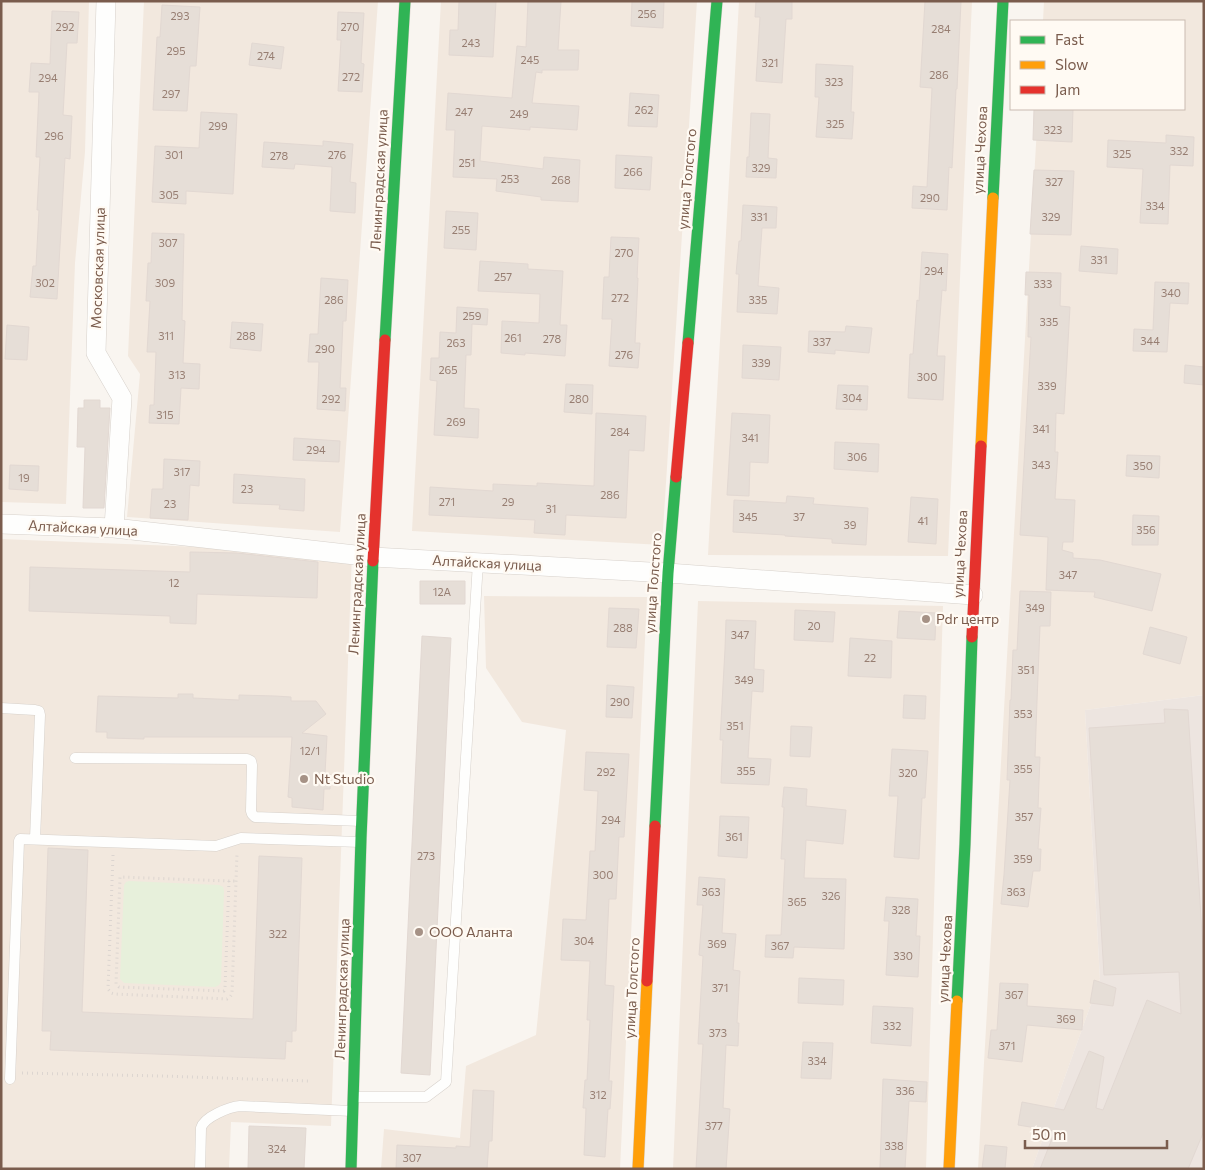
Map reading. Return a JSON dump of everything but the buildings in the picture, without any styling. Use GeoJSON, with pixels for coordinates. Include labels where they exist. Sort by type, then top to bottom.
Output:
{"type":"FeatureCollection","features":[{"type":"Feature","properties":{"kind":"street","name":"Московская улица"},"geometry":{"type":"LineString","coordinates":[[106,1],[96,353],[122,398],[114,528]]}},
{"type":"Feature","properties":{"kind":"street","name":"Ленинградская улица"},"geometry":{"type":"LineString","coordinates":[[351,1169],[361,842],[373,556],[405,1]]}},
{"type":"Feature","properties":{"kind":"street","name":"улица Толстого"},"geometry":{"type":"LineString","coordinates":[[638,1169],[668,573],[717,1]]}},
{"type":"Feature","properties":{"kind":"street","name":"улица Чехова"},"geometry":{"type":"LineString","coordinates":[[949,1169],[965,854],[973,595],[1003,1]]}},
{"type":"Feature","properties":{"kind":"street","name":"Алтайская улица"},"geometry":{"type":"LineString","coordinates":[[1,524],[114,528],[373,556],[668,573],[973,595]]}},
{"type":"Feature","properties":{"kind":"lane"},"geometry":{"type":"LineString","coordinates":[[354,1097],[426,1097],[446,1082],[478,562]]}},
{"type":"Feature","properties":{"kind":"lane"},"geometry":{"type":"LineString","coordinates":[[1,708],[35,710],[40,715],[35,839]]}},
{"type":"Feature","properties":{"kind":"lane"},"geometry":{"type":"LineString","coordinates":[[75,758],[247,759],[251,761],[252,766],[251,810],[255,817],[362,821]]}},
{"type":"Feature","properties":{"kind":"lane"},"geometry":{"type":"LineString","coordinates":[[10,1076],[20,839],[216,846],[241,838],[361,842]]}},
{"type":"Feature","properties":{"kind":"lane"},"geometry":{"type":"LineString","coordinates":[[200,1169],[202,1124],[227,1109],[240,1106],[353,1111]]}},
{"type":"Feature","properties":{"kind":"path"},"geometry":{"type":"LineString","coordinates":[[114,842],[108,988],[114,994],[227,999],[232,994],[238,839]]}},
{"type":"Feature","properties":{"kind":"path"},"geometry":{"type":"LineString","coordinates":[[113,876],[236,881]]}},
{"type":"Feature","properties":{"kind":"path"},"geometry":{"type":"LineString","coordinates":[[120,876],[116,984],[119,987],[156,989],[224,991],[229,881]]}},
{"type":"Feature","properties":{"kind":"path"},"geometry":{"type":"LineString","coordinates":[[10,1076],[162,1076],[309,1081]]}},
{"type":"Feature","properties":{"kind":"shaded area"},"geometry":{"type":"Polygon","coordinates":[[[1,1],[89,1],[85,152],[75,263],[66,504],[1,502],[1,1]]]}},
{"type":"Feature","properties":{"kind":"shaded area"},"geometry":{"type":"Polygon","coordinates":[[[144,1],[378,1],[340,532],[127,517],[140,374],[128,356],[144,1]]]}},
{"type":"Feature","properties":{"kind":"shaded area"},"geometry":{"type":"Polygon","coordinates":[[[441,1],[697,1],[662,545],[412,531],[441,1]]]}},
{"type":"Feature","properties":{"kind":"shaded area"},"geometry":{"type":"Polygon","coordinates":[[[739,1],[972,1],[948,556],[708,555],[739,1]]]}},
{"type":"Feature","properties":{"kind":"shaded area"},"geometry":{"type":"Polygon","coordinates":[[[1044,1],[1204,1],[1204,695],[1085,710],[1100,979],[1032,1169],[978,1169],[1038,110],[1185,110],[1185,20],[1043,20],[1044,1]]]}},
{"type":"Feature","properties":{"kind":"shaded area"},"geometry":{"type":"Polygon","coordinates":[[[1,539],[352,553],[331,1126],[231,1122],[229,1169],[1,1169],[1,539]]]}},
{"type":"Feature","properties":{"kind":"shaded area"},"geometry":{"type":"Polygon","coordinates":[[[484,596],[647,597],[620,1169],[381,1169],[384,1129],[460,1138],[466,1066],[536,1035],[566,730],[522,722],[486,668],[484,596]]]}},
{"type":"Feature","properties":{"kind":"shaded area"},"geometry":{"type":"Polygon","coordinates":[[[698,601],[943,606],[926,1169],[673,1169],[698,601]]]}},
{"type":"Feature","properties":{"kind":"shaded area"},"geometry":{"type":"Polygon","coordinates":[[[1204,695],[1204,1169],[1032,1169],[1100,979],[1085,710],[1204,695]]]}},
{"type":"Feature","properties":{"kind":"green space"},"geometry":{"type":"Polygon","coordinates":[[[129,881],[219,885],[223,887],[221,982],[219,985],[215,987],[124,983],[120,979],[124,885],[129,881]]]}},
{"type":"Feature","properties":{"kind":"traffic: fast"},"geometry":{"type":"LineString","coordinates":[[385,340],[405,1]]}},
{"type":"Feature","properties":{"kind":"traffic: fast"},"geometry":{"type":"LineString","coordinates":[[688,343],[717,1]]}},
{"type":"Feature","properties":{"kind":"traffic: fast"},"geometry":{"type":"LineString","coordinates":[[993,198],[1003,1]]}},
{"type":"Feature","properties":{"kind":"traffic: fast"},"geometry":{"type":"LineString","coordinates":[[655,826],[668,573],[676,477]]}},
{"type":"Feature","properties":{"kind":"traffic: fast"},"geometry":{"type":"LineString","coordinates":[[351,1169],[361,838],[373,561]]}},
{"type":"Feature","properties":{"kind":"traffic: fast"},"geometry":{"type":"LineString","coordinates":[[957,1001],[965,844],[972,637]]}},
{"type":"Feature","properties":{"kind":"traffic: slow"},"geometry":{"type":"LineString","coordinates":[[981,446],[993,198]]}},
{"type":"Feature","properties":{"kind":"traffic: slow"},"geometry":{"type":"LineString","coordinates":[[638,1169],[647,981]]}},
{"type":"Feature","properties":{"kind":"traffic: slow"},"geometry":{"type":"LineString","coordinates":[[949,1169],[957,1001]]}},
{"type":"Feature","properties":{"kind":"traffic: jam"},"geometry":{"type":"LineString","coordinates":[[373,561],[385,340]]}},
{"type":"Feature","properties":{"kind":"traffic: jam"},"geometry":{"type":"LineString","coordinates":[[676,477],[688,343]]}},
{"type":"Feature","properties":{"kind":"traffic: jam"},"geometry":{"type":"LineString","coordinates":[[972,637],[981,446]]}},
{"type":"Feature","properties":{"kind":"traffic: jam"},"geometry":{"type":"LineString","coordinates":[[647,981],[655,826]]}},
{"type":"Feature","properties":{"kind":"place","name":"Pdr центр"},"geometry":{"type":"Point","coordinates":[926,619]}},
{"type":"Feature","properties":{"kind":"place","name":"Nt Studio"},"geometry":{"type":"Point","coordinates":[304,779]}},
{"type":"Feature","properties":{"kind":"place","name":"ООО Аланта"},"geometry":{"type":"Point","coordinates":[419,932]}}]}
